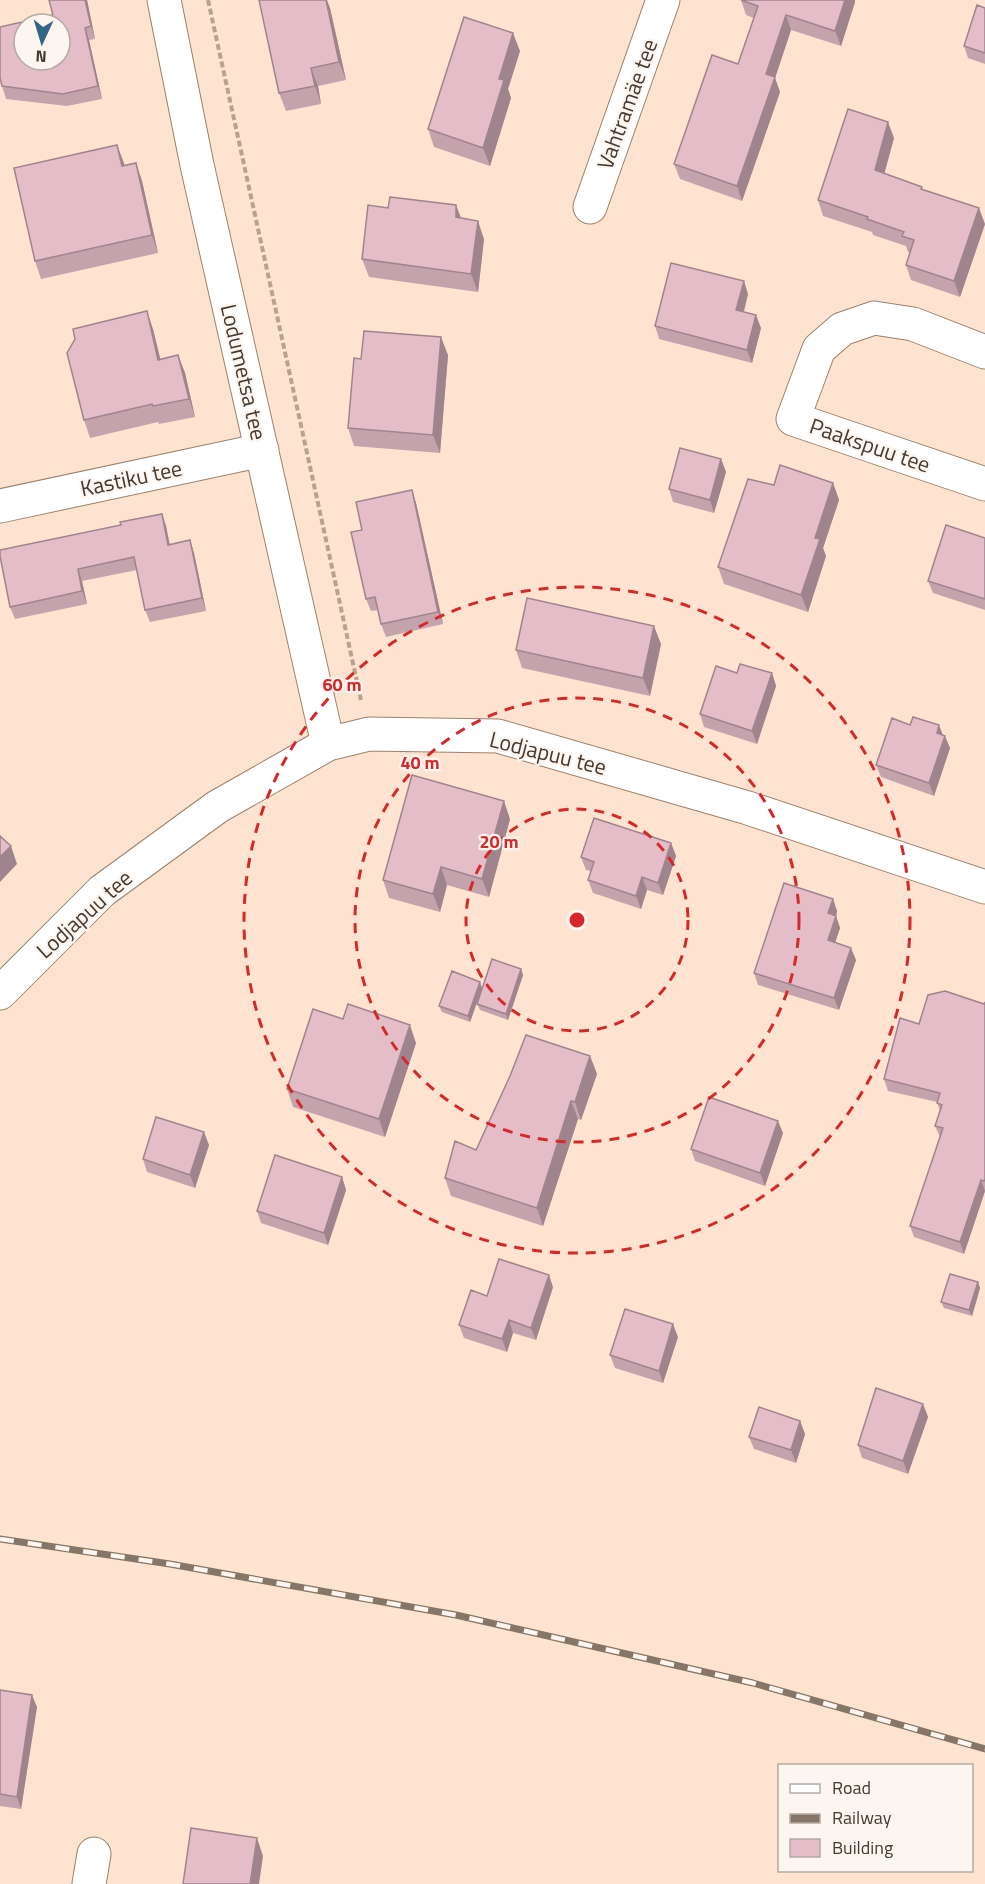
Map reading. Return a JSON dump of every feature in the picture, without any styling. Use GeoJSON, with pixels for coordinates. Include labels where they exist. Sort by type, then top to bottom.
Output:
{"type":"FeatureCollection","features":[{"type":"Feature","properties":{"kind":"street","name":"Lodumetsa tee"},"geometry":{"type":"LineString","coordinates":[[164,0],[197,165],[328,744]]}},
{"type":"Feature","properties":{"kind":"street","name":"Vahtramäe tee"},"geometry":{"type":"LineString","coordinates":[[590,207],[663,0]]}},
{"type":"Feature","properties":{"kind":"street","name":"Paakspuu tee"},"geometry":{"type":"LineString","coordinates":[[985,352],[913,324],[874,318],[842,329],[819,349],[793,419],[985,484]]}},
{"type":"Feature","properties":{"kind":"street","name":"Kastiku tee"},"geometry":{"type":"LineString","coordinates":[[0,506],[262,450]]}},
{"type":"Feature","properties":{"kind":"street","name":"Lodjapuu tee"},"geometry":{"type":"LineString","coordinates":[[0,993],[102,891],[217,807],[328,744],[369,734],[498,736],[748,808],[985,887]]}},
{"type":"Feature","properties":{"kind":"path"},"geometry":{"type":"LineString","coordinates":[[208,0],[369,734]]}},
{"type":"Feature","properties":{"kind":"building"},"geometry":{"type":"Polygon","coordinates":[[[49,0],[85,0],[91,26],[85,28],[98,86],[63,94],[2,86],[0,27],[12,24],[12,72],[72,72],[72,12],[52,12],[49,0]]]}},
{"type":"Feature","properties":{"kind":"building"},"geometry":{"type":"Polygon","coordinates":[[[259,0],[326,0],[339,62],[311,68],[315,86],[279,93],[259,0]]]}},
{"type":"Feature","properties":{"kind":"building"},"geometry":{"type":"Polygon","coordinates":[[[741,0],[845,0],[835,31],[786,15],[766,74],[775,77],[737,186],[674,164],[712,55],[738,64],[758,6],[741,0]]]}},
{"type":"Feature","properties":{"kind":"building"},"geometry":{"type":"Polygon","coordinates":[[[977,5],[985,8],[985,53],[964,46],[977,5]]]}},
{"type":"Feature","properties":{"kind":"building"},"geometry":{"type":"Polygon","coordinates":[[[464,17],[513,33],[499,79],[504,80],[483,148],[428,129],[464,17]]]}},
{"type":"Feature","properties":{"kind":"building"},"geometry":{"type":"Polygon","coordinates":[[[848,109],[888,122],[875,170],[922,187],[921,189],[979,208],[954,281],[906,265],[914,240],[902,236],[904,232],[818,200],[848,109]]]}},
{"type":"Feature","properties":{"kind":"building"},"geometry":{"type":"Polygon","coordinates":[[[117,145],[122,166],[136,163],[152,235],[35,261],[14,168],[117,145]]]}},
{"type":"Feature","properties":{"kind":"building"},"geometry":{"type":"Polygon","coordinates":[[[390,197],[456,205],[456,217],[478,221],[471,274],[362,259],[368,205],[388,208],[390,197]]]}},
{"type":"Feature","properties":{"kind":"building"},"geometry":{"type":"Polygon","coordinates":[[[671,263],[744,281],[736,310],[756,315],[747,350],[655,326],[671,263]]]}},
{"type":"Feature","properties":{"kind":"building"},"geometry":{"type":"Polygon","coordinates":[[[147,311],[158,360],[178,355],[189,399],[153,406],[152,404],[84,420],[67,353],[75,339],[73,329],[147,311]]]}},
{"type":"Feature","properties":{"kind":"building"},"geometry":{"type":"Polygon","coordinates":[[[364,331],[441,337],[433,435],[348,428],[354,358],[361,359],[364,331]]]}},
{"type":"Feature","properties":{"kind":"building"},"geometry":{"type":"Polygon","coordinates":[[[680,448],[721,459],[710,500],[669,489],[680,448]]]}},
{"type":"Feature","properties":{"kind":"building"},"geometry":{"type":"Polygon","coordinates":[[[780,465],[833,483],[815,538],[820,539],[801,595],[718,567],[748,479],[774,485],[780,465]]]}},
{"type":"Feature","properties":{"kind":"building"},"geometry":{"type":"Polygon","coordinates":[[[412,490],[438,612],[381,624],[375,597],[366,599],[351,532],[362,530],[356,502],[412,490]]]}},
{"type":"Feature","properties":{"kind":"building"},"geometry":{"type":"Polygon","coordinates":[[[162,514],[168,545],[190,540],[202,598],[145,610],[134,557],[78,569],[82,591],[10,607],[0,550],[121,525],[120,522],[162,514]]]}},
{"type":"Feature","properties":{"kind":"building"},"geometry":{"type":"Polygon","coordinates":[[[946,525],[985,538],[985,599],[928,581],[946,525]]]}},
{"type":"Feature","properties":{"kind":"building"},"geometry":{"type":"Polygon","coordinates":[[[527,598],[654,626],[643,678],[516,650],[527,598]]]}},
{"type":"Feature","properties":{"kind":"building"},"geometry":{"type":"Polygon","coordinates":[[[740,664],[772,673],[752,731],[700,714],[716,666],[737,673],[740,664]]]}},
{"type":"Feature","properties":{"kind":"building"},"geometry":{"type":"Polygon","coordinates":[[[913,717],[939,725],[937,733],[945,736],[929,783],[876,765],[892,718],[910,725],[913,717]]]}},
{"type":"Feature","properties":{"kind":"building"},"geometry":{"type":"Polygon","coordinates":[[[412,775],[504,801],[482,879],[441,867],[433,894],[383,880],[412,775]]]}},
{"type":"Feature","properties":{"kind":"building"},"geometry":{"type":"Polygon","coordinates":[[[594,818],[671,843],[658,883],[642,877],[636,896],[588,880],[594,862],[581,857],[594,818]]]}},
{"type":"Feature","properties":{"kind":"building"},"geometry":{"type":"Polygon","coordinates":[[[0,836],[11,846],[0,857],[0,836]]]}},
{"type":"Feature","properties":{"kind":"building"},"geometry":{"type":"Polygon","coordinates":[[[784,883],[833,899],[828,913],[836,916],[828,940],[851,948],[834,998],[754,973],[784,883]]]}},
{"type":"Feature","properties":{"kind":"building"},"geometry":{"type":"Polygon","coordinates":[[[492,959],[521,969],[506,1014],[477,1004],[492,959]]]}},
{"type":"Feature","properties":{"kind":"building"},"geometry":{"type":"Polygon","coordinates":[[[452,971],[480,982],[468,1016],[439,1006],[452,971]]]}},
{"type":"Feature","properties":{"kind":"building"},"geometry":{"type":"Polygon","coordinates":[[[945,991],[984,1004],[985,1002],[985,1179],[981,1180],[960,1242],[910,1226],[943,1128],[935,1126],[942,1105],[937,1103],[940,1093],[884,1079],[900,1018],[919,1024],[928,995],[945,991]]]}},
{"type":"Feature","properties":{"kind":"building"},"geometry":{"type":"Polygon","coordinates":[[[348,1004],[410,1025],[379,1119],[287,1089],[313,1009],[343,1019],[348,1004]]]}},
{"type":"Feature","properties":{"kind":"building"},"geometry":{"type":"Polygon","coordinates":[[[526,1035],[590,1056],[575,1102],[571,1101],[537,1208],[445,1178],[455,1141],[476,1150],[526,1035]]]}},
{"type":"Feature","properties":{"kind":"building"},"geometry":{"type":"Polygon","coordinates":[[[709,1097],[778,1121],[760,1173],[691,1149],[709,1097]]]}},
{"type":"Feature","properties":{"kind":"building"},"geometry":{"type":"Polygon","coordinates":[[[156,1117],[204,1132],[190,1175],[143,1159],[156,1117]]]}},
{"type":"Feature","properties":{"kind":"building"},"geometry":{"type":"Polygon","coordinates":[[[275,1155],[342,1177],[324,1233],[257,1211],[275,1155]]]}},
{"type":"Feature","properties":{"kind":"building"},"geometry":{"type":"Polygon","coordinates":[[[499,1259],[549,1275],[531,1328],[509,1320],[502,1339],[459,1325],[471,1290],[487,1296],[499,1259]]]}},
{"type":"Feature","properties":{"kind":"building"},"geometry":{"type":"Polygon","coordinates":[[[950,1274],[978,1282],[969,1310],[941,1302],[950,1274]]]}},
{"type":"Feature","properties":{"kind":"building"},"geometry":{"type":"Polygon","coordinates":[[[625,1309],[673,1324],[659,1371],[610,1355],[625,1309]]]}},
{"type":"Feature","properties":{"kind":"building"},"geometry":{"type":"Polygon","coordinates":[[[876,1388],[923,1404],[903,1461],[858,1445],[876,1388]]]}},
{"type":"Feature","properties":{"kind":"building"},"geometry":{"type":"Polygon","coordinates":[[[759,1407],[800,1421],[791,1450],[749,1437],[759,1407]]]}},
{"type":"Feature","properties":{"kind":"building"},"geometry":{"type":"Polygon","coordinates":[[[0,1690],[32,1695],[17,1797],[0,1794],[0,1690]]]}},
{"type":"Feature","properties":{"kind":"building"},"geometry":{"type":"Polygon","coordinates":[[[191,1828],[257,1838],[250,1884],[183,1884],[191,1828]]]}},
{"type":"Feature","properties":{"kind":"railway"},"geometry":{"type":"LineString","coordinates":[[0,1539],[170,1564],[456,1615],[753,1683],[985,1749]]}}]}
